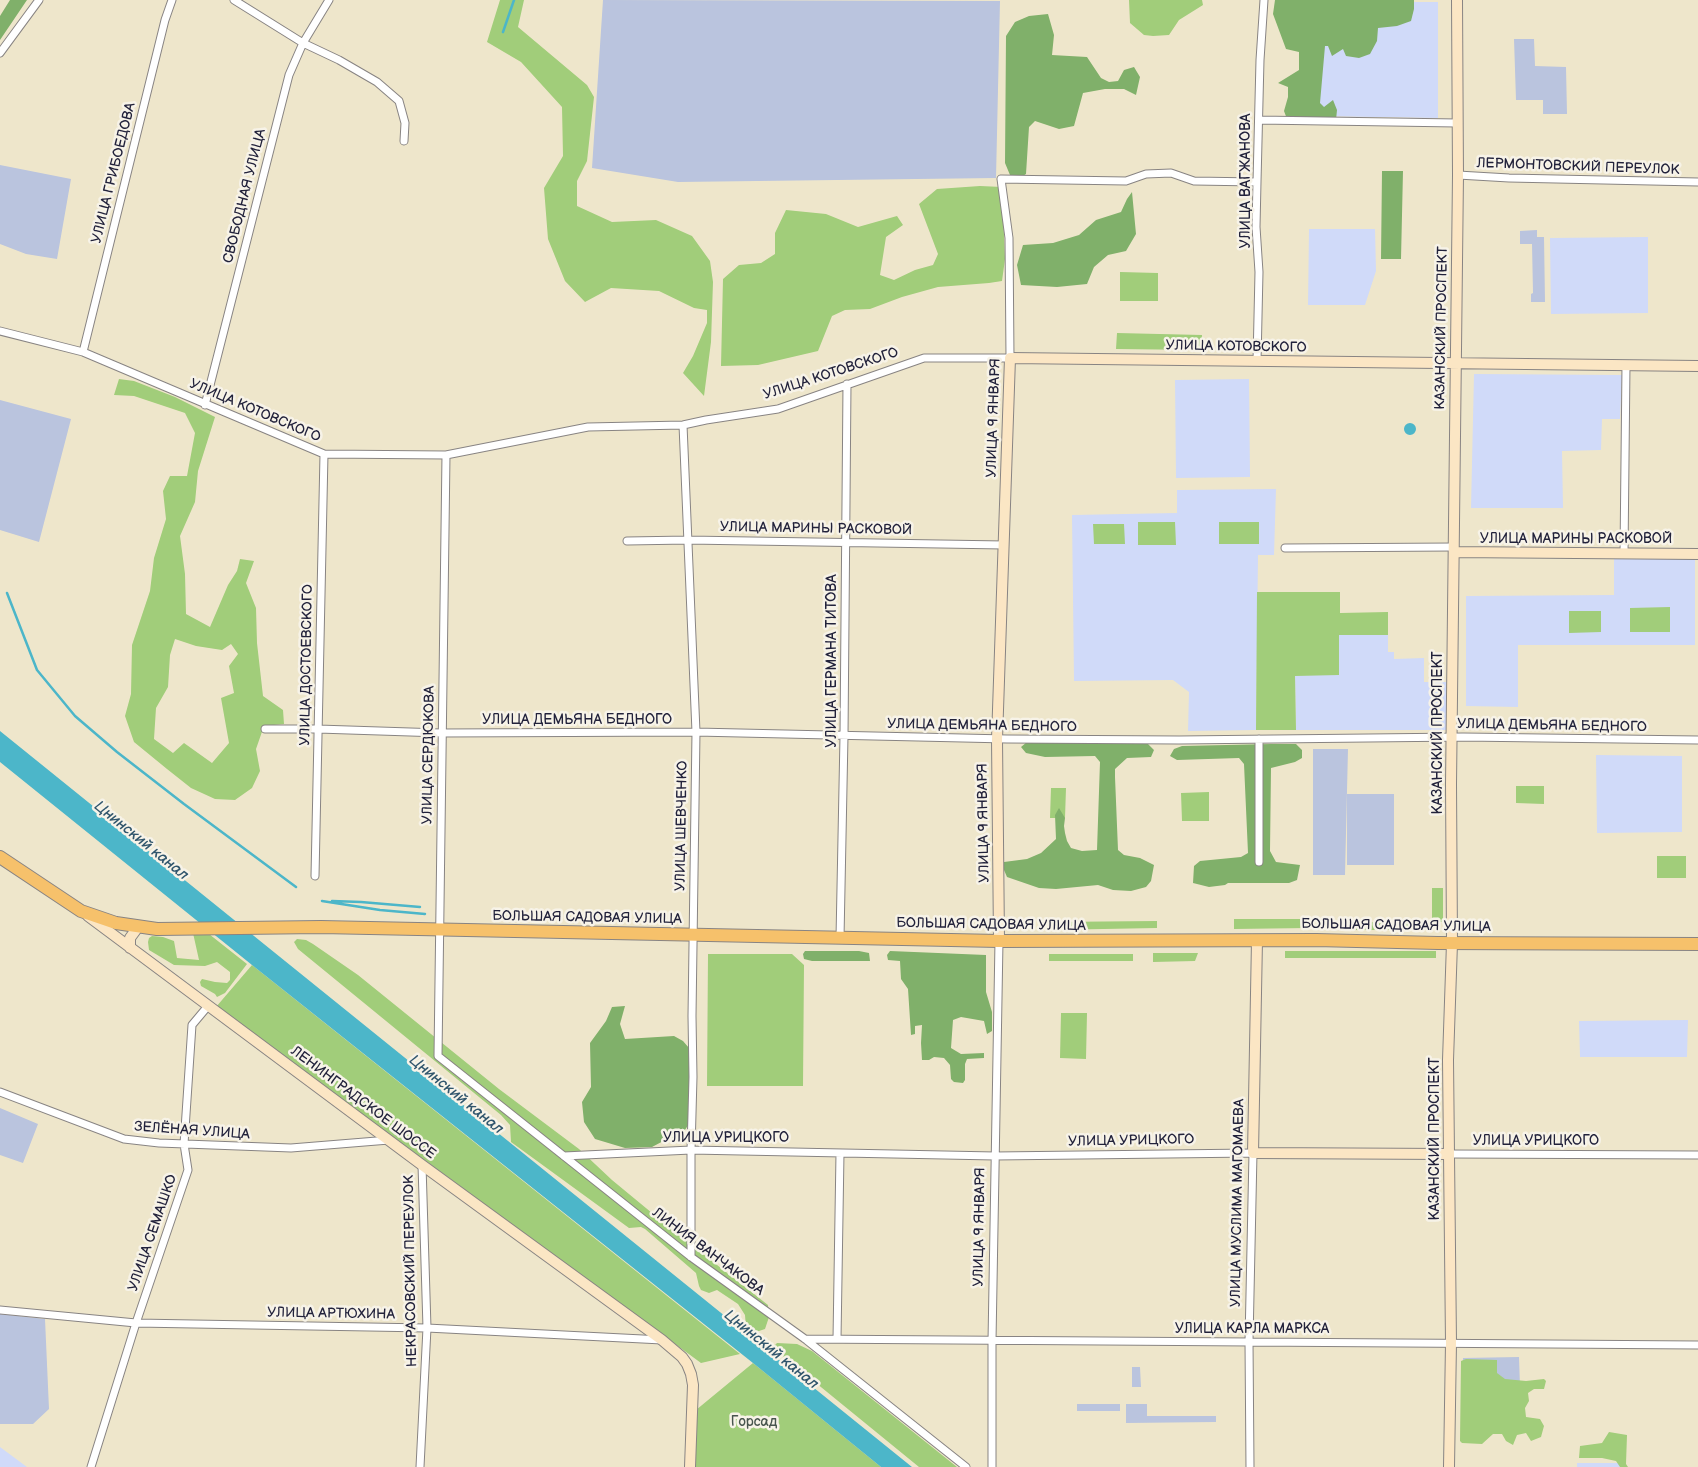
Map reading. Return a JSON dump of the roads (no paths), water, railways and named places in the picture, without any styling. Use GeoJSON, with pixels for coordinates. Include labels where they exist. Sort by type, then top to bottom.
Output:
{"type":"FeatureCollection","features":[{"type":"Feature","properties":{"kind":"highway","name":"ЛЕНИНГРАДСКОЕ ШОССЕ"},"geometry":{"type":"LineString","coordinates":[[0,857],[81,911]]}},
{"type":"Feature","properties":{"kind":"highway","name":"БОЛЬШАЯ САДОВАЯ УЛИЦА"},"geometry":{"type":"LineString","coordinates":[[81,911],[102,919],[138,927],[177,929],[440,929],[999,941],[1257,940],[1698,944]]}},
{"type":"Feature","properties":{"kind":"street"},"geometry":{"type":"LineString","coordinates":[[0,52],[39,0]]}},
{"type":"Feature","properties":{"kind":"street","name":"УЛИЦА ГРИБОЕДОВА"},"geometry":{"type":"LineString","coordinates":[[83,352],[165,20],[172,0]]}},
{"type":"Feature","properties":{"kind":"street"},"geometry":{"type":"LineString","coordinates":[[234,0],[303,43],[339,60],[377,82],[399,101],[405,123],[404,141]]}},
{"type":"Feature","properties":{"kind":"street","name":"СВОБОДНАЯ УЛИЦА"},"geometry":{"type":"LineString","coordinates":[[205,405],[289,75],[303,43],[329,0]]}},
{"type":"Feature","properties":{"kind":"street","name":"УЛИЦА ВАГЖАНОВА"},"geometry":{"type":"LineString","coordinates":[[1257,361],[1259,272],[1256,227],[1264,0]]}},
{"type":"Feature","properties":{"kind":"street","name":"КАЗАНСКИЙ ПРОСПЕКТ"},"geometry":{"type":"LineString","coordinates":[[1449,1467],[1451,1343],[1448,1060],[1452,942],[1452,738],[1458,175],[1457,0]]}},
{"type":"Feature","properties":{"kind":"street"},"geometry":{"type":"LineString","coordinates":[[1259,120],[1457,122]]}},
{"type":"Feature","properties":{"kind":"street","name":"УЛИЦА 9 ЯНВАРЯ"},"geometry":{"type":"LineString","coordinates":[[992,1467],[994,1156],[999,941],[997,739],[1010,358],[1009,238],[1001,179],[1126,181],[1146,174],[1171,173],[1194,181],[1257,182]]}},
{"type":"Feature","properties":{"kind":"street","name":"ЛЕРМОНТОВСКИЙ ПЕРЕУЛОК"},"geometry":{"type":"LineString","coordinates":[[1458,175],[1509,178],[1698,182]]}},
{"type":"Feature","properties":{"kind":"street","name":"УЛИЦА КОТОВСКОГО"},"geometry":{"type":"LineString","coordinates":[[0,331],[83,352],[324,454],[446,455],[588,427],[683,425],[778,409],[924,358],[1698,366]]}},
{"type":"Feature","properties":{"kind":"street"},"geometry":{"type":"LineString","coordinates":[[1624,554],[1626,365]]}},
{"type":"Feature","properties":{"kind":"street","name":"УЛИЦА ГЕРМАНА ТИТОВА"},"geometry":{"type":"LineString","coordinates":[[840,938],[847,384]]}},
{"type":"Feature","properties":{"kind":"street","name":"УЛИЦА ШЕВЧЕНКО"},"geometry":{"type":"LineString","coordinates":[[683,425],[696,732],[691,1257]]}},
{"type":"Feature","properties":{"kind":"street","name":"УЛИЦА ДОСТОЕВСКОГО"},"geometry":{"type":"LineString","coordinates":[[315,876],[324,454]]}},
{"type":"Feature","properties":{"kind":"street","name":"УЛИЦА СЕРДЮКОВА"},"geometry":{"type":"LineString","coordinates":[[438,1056],[446,455]]}},
{"type":"Feature","properties":{"kind":"street","name":"УЛИЦА МАРИНЫ РАСКОВОЙ"},"geometry":{"type":"LineString","coordinates":[[627,541],[688,540],[1004,545]]}},
{"type":"Feature","properties":{"kind":"street","name":"УЛИЦА МАРИНЫ РАСКОВОЙ"},"geometry":{"type":"LineString","coordinates":[[1285,548],[1698,554]]}},
{"type":"Feature","properties":{"kind":"street","name":"УЛИЦА ДЕМЬЯНА БЕДНОГО"},"geometry":{"type":"LineString","coordinates":[[265,729],[441,733],[696,732],[997,739],[1452,738],[1698,740]]}},
{"type":"Feature","properties":{"kind":"street"},"geometry":{"type":"LineString","coordinates":[[1259,739],[1259,862]]}},
{"type":"Feature","properties":{"kind":"street","name":"ЛЕНИНГРАДСКОЕ ШОССЕ"},"geometry":{"type":"LineString","coordinates":[[81,911],[390,1140],[422,1166],[662,1340],[687,1364],[691,1374],[693,1385],[690,1467]]}},
{"type":"Feature","properties":{"kind":"street"},"geometry":{"type":"LineString","coordinates":[[130,948],[130,938],[138,927]]}},
{"type":"Feature","properties":{"kind":"street","name":"УЛИЦА МУСЛИМА МАГОМАЕВА"},"geometry":{"type":"LineString","coordinates":[[1250,1467],[1249,1341],[1257,940]]}},
{"type":"Feature","properties":{"kind":"street","name":"УЛИЦА СЕМАШКО"},"geometry":{"type":"LineString","coordinates":[[91,1467],[136,1323],[188,1170],[184,1144],[192,1025],[208,1006]]}},
{"type":"Feature","properties":{"kind":"street","name":"ЛИНИЯ ВАНЧАКОВА"},"geometry":{"type":"LineString","coordinates":[[438,1056],[691,1257],[805,1339],[966,1467]]}},
{"type":"Feature","properties":{"kind":"street","name":"ЗЕЛЁНАЯ УЛИЦА"},"geometry":{"type":"LineString","coordinates":[[0,1092],[124,1139],[159,1143],[291,1148],[390,1140]]}},
{"type":"Feature","properties":{"kind":"street","name":"УЛИЦА УРИЦКОГО"},"geometry":{"type":"LineString","coordinates":[[564,1156],[691,1150],[994,1156],[1253,1153],[1698,1155]]}},
{"type":"Feature","properties":{"kind":"street"},"geometry":{"type":"LineString","coordinates":[[837,1339],[840,1153]]}},
{"type":"Feature","properties":{"kind":"street","name":"НЕКРАСОВСКИЙ ПЕРЕУЛОК"},"geometry":{"type":"LineString","coordinates":[[420,1467],[427,1328],[422,1166]]}},
{"type":"Feature","properties":{"kind":"street","name":"УЛИЦА АРТЮХИНА"},"geometry":{"type":"LineString","coordinates":[[0,1310],[136,1323],[427,1328],[662,1340]]}},
{"type":"Feature","properties":{"kind":"street","name":"УЛИЦА КАРЛА МАРКСА"},"geometry":{"type":"LineString","coordinates":[[805,1339],[1698,1345]]}},
{"type":"Feature","properties":{"kind":"water"},"geometry":{"type":"Polygon","coordinates":[[[1412,423],[1415,424],[1415,434],[1408,435],[1405,434],[1404,427],[1405,424],[1412,423]]]}},
{"type":"Feature","properties":{"kind":"water"},"geometry":{"type":"Polygon","coordinates":[[[0,731],[912,1467],[881,1467],[0,762],[0,731]]]}},
{"type":"Feature","properties":{"kind":"waterway"},"geometry":{"type":"LineString","coordinates":[[503,32],[514,0]]}},
{"type":"Feature","properties":{"kind":"waterway"},"geometry":{"type":"LineString","coordinates":[[7,593],[37,670],[75,716],[117,752],[184,804],[296,887]]}},
{"type":"Feature","properties":{"kind":"waterway"},"geometry":{"type":"LineString","coordinates":[[322,901],[380,910],[425,914]]}},
{"type":"Feature","properties":{"kind":"waterway"},"geometry":{"type":"LineString","coordinates":[[332,901],[420,907]]}},
{"type":"Feature","properties":{"kind":"water label","name":"Цнинский канал"},"geometry":{"type":"Point","coordinates":[141,841]}},
{"type":"Feature","properties":{"kind":"water label","name":"Цнинский канал"},"geometry":{"type":"Point","coordinates":[456,1095]}},
{"type":"Feature","properties":{"kind":"water label","name":"Цнинский канал"},"geometry":{"type":"Point","coordinates":[771,1350]}},
{"type":"Feature","properties":{"kind":"park label","name":"Горсад"},"geometry":{"type":"Point","coordinates":[754,1422]}}]}
